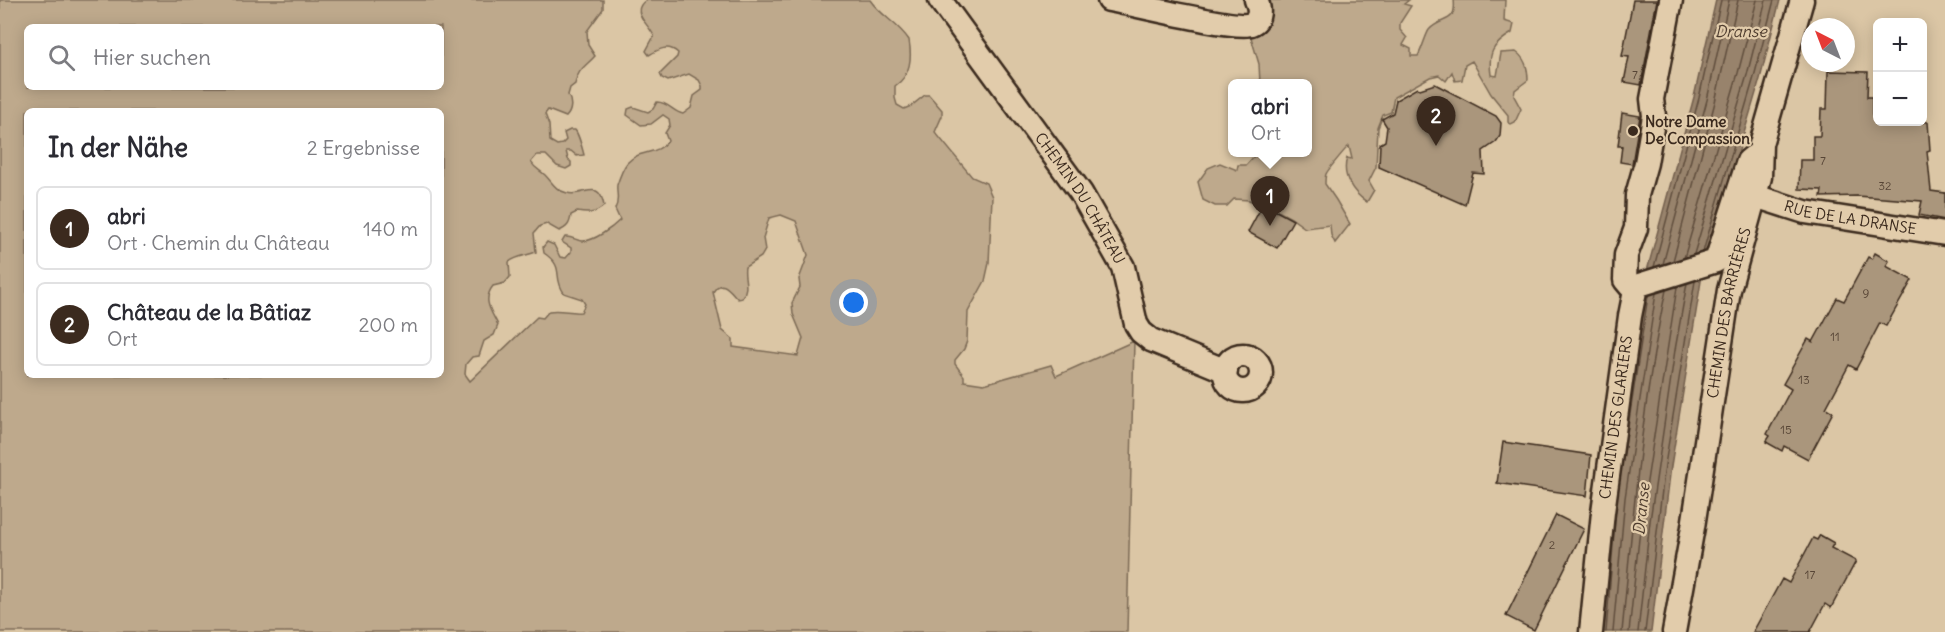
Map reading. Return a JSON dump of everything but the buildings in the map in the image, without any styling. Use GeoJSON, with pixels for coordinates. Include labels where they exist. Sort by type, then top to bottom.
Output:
{"type":"FeatureCollection","features":[{"type":"Feature","properties":{"kind":"street","name":"CHEMIN DU CHÂTEAU"},"geometry":{"type":"LineString","coordinates":[[940,0],[1081,193],[1124,267],[1136,324],[1141,332],[1151,340],[1226,371]]}},
{"type":"Feature","properties":{"kind":"street"},"geometry":{"type":"LineString","coordinates":[[1109,0],[1246,25],[1258,18],[1256,0]]}},
{"type":"Feature","properties":{"kind":"street"},"geometry":{"type":"LineString","coordinates":[[1671,0],[1652,99],[1654,116],[1646,163],[1636,202],[1636,228],[1626,255],[1625,280],[1628,284],[1636,286],[1716,261],[1748,161],[1754,156],[1760,156]]}},
{"type":"Feature","properties":{"kind":"street","name":"CHEMIN DES BARRIÈRES"},"geometry":{"type":"LineString","coordinates":[[1674,632],[1729,290],[1760,177],[1760,156],[1773,98],[1802,0]]}},
{"type":"Feature","properties":{"kind":"street","name":"RUE DE LA DRANSE"},"geometry":{"type":"LineString","coordinates":[[1755,196],[1805,212],[1945,234]]}},
{"type":"Feature","properties":{"kind":"street","name":"CHEMIN DES GLARIERS"},"geometry":{"type":"LineString","coordinates":[[1591,632],[1603,512],[1636,286]]}},
{"type":"Feature","properties":{"kind":"shaded area"},"geometry":{"type":"Polygon","coordinates":[[[0,0],[603,0],[603,9],[587,31],[588,45],[595,56],[580,72],[575,84],[570,88],[569,112],[566,117],[548,110],[545,114],[549,125],[550,141],[557,145],[562,144],[566,140],[564,133],[575,130],[584,155],[577,156],[571,151],[566,151],[571,166],[566,169],[557,166],[546,155],[537,155],[531,162],[560,190],[573,194],[595,190],[602,197],[604,206],[594,212],[577,212],[571,215],[568,225],[559,231],[547,224],[540,226],[534,233],[536,252],[509,262],[510,277],[505,283],[493,286],[488,296],[490,310],[498,325],[494,335],[484,341],[479,356],[472,357],[466,364],[465,374],[470,381],[537,317],[543,318],[549,311],[581,312],[585,304],[582,299],[564,293],[555,263],[544,253],[543,247],[547,242],[554,245],[560,257],[566,258],[571,248],[562,242],[565,237],[581,241],[592,239],[603,234],[620,220],[615,209],[618,200],[617,185],[624,168],[637,156],[664,146],[668,141],[665,133],[670,125],[669,119],[663,115],[651,124],[641,125],[627,115],[628,109],[633,107],[648,112],[657,102],[683,114],[691,108],[694,96],[702,90],[699,80],[689,74],[668,81],[662,78],[660,74],[677,57],[678,53],[667,48],[649,55],[646,51],[654,36],[640,14],[641,4],[646,0],[870,0],[909,40],[909,66],[904,77],[895,86],[897,105],[904,109],[925,95],[929,95],[942,110],[942,116],[935,132],[972,177],[986,183],[992,197],[989,263],[985,281],[968,312],[967,341],[955,360],[955,364],[964,376],[964,381],[984,384],[1051,365],[1056,376],[1134,341],[1127,632],[0,632],[0,0]],[[781,215],[769,218],[763,238],[765,250],[761,257],[745,267],[746,286],[742,298],[738,299],[723,286],[716,288],[713,292],[722,330],[733,339],[733,347],[798,356],[803,338],[793,314],[792,303],[800,287],[799,279],[808,255],[796,221],[781,215]]]}},
{"type":"Feature","properties":{"kind":"shaded area"},"geometry":{"type":"Polygon","coordinates":[[[1263,0],[1409,0],[1404,4],[1411,6],[1400,23],[1400,30],[1407,38],[1403,45],[1411,49],[1411,56],[1418,56],[1429,30],[1451,17],[1454,0],[1505,0],[1504,21],[1514,24],[1512,33],[1493,50],[1490,61],[1491,75],[1497,76],[1501,53],[1516,52],[1522,57],[1527,68],[1528,80],[1515,90],[1514,96],[1521,109],[1515,122],[1511,124],[1508,122],[1508,115],[1491,94],[1472,61],[1465,65],[1462,80],[1455,81],[1452,72],[1446,81],[1439,75],[1430,77],[1394,97],[1391,112],[1383,115],[1378,128],[1376,167],[1369,181],[1374,190],[1367,202],[1353,189],[1347,177],[1347,158],[1352,159],[1349,146],[1326,174],[1325,184],[1350,224],[1335,243],[1330,225],[1305,228],[1263,203],[1260,205],[1249,200],[1234,199],[1227,206],[1215,206],[1203,200],[1198,182],[1208,168],[1220,163],[1237,170],[1238,165],[1246,165],[1253,157],[1312,157],[1312,79],[1260,79],[1259,64],[1250,34],[1263,0]]]}},
{"type":"Feature","properties":{"kind":"water","name":"Dranse"},"geometry":{"type":"Polygon","coordinates":[[[1716,0],[1780,0],[1760,79],[1702,275],[1671,466],[1651,632],[1600,632],[1605,566],[1647,271],[1694,97],[1716,0]]]}},
{"type":"Feature","properties":{"kind":"place","name":"Notre Dame De Compassion"},"geometry":{"type":"Point","coordinates":[1633,131]}},
{"type":"Feature","properties":{"kind":"place","name":"Château de la Bâtiaz"},"geometry":{"type":"Point","coordinates":[1436,146]}},
{"type":"Feature","properties":{"kind":"place","name":"abri"},"geometry":{"type":"Point","coordinates":[1270,226]}}]}
